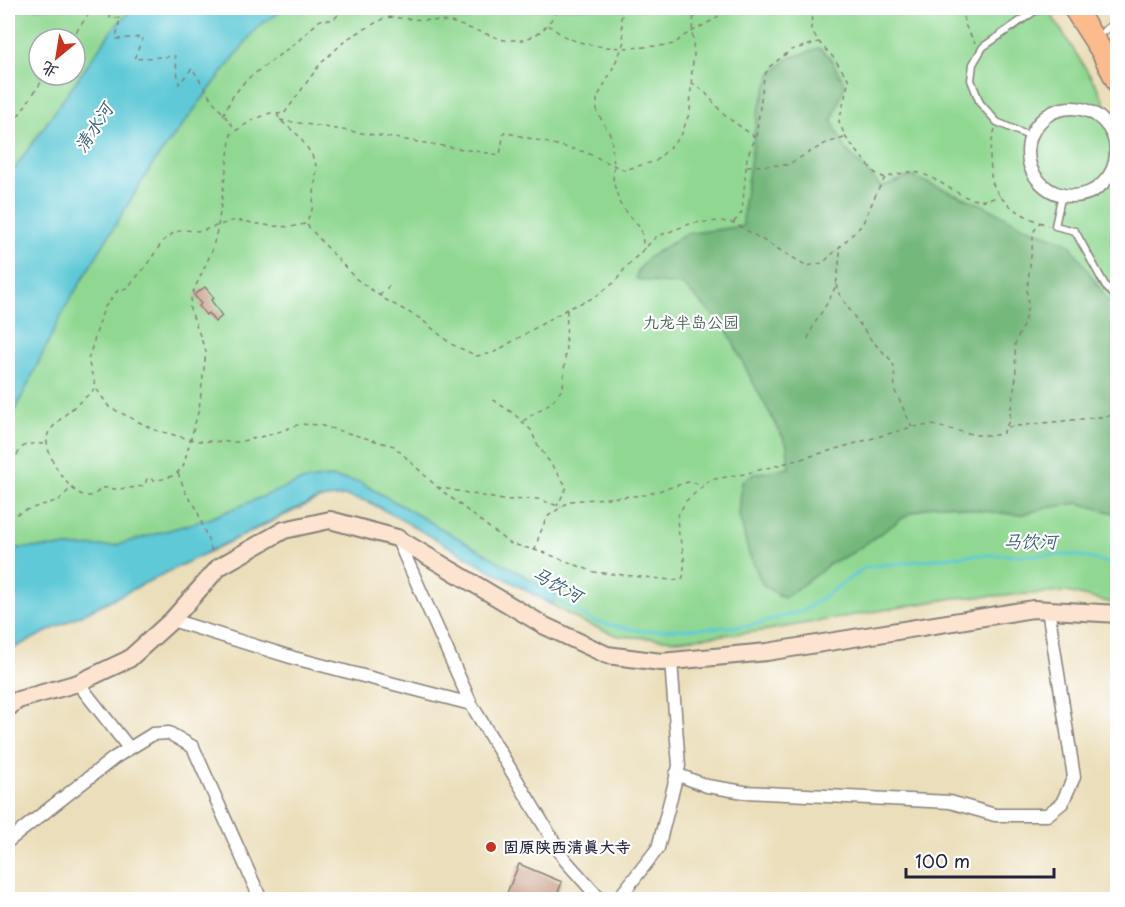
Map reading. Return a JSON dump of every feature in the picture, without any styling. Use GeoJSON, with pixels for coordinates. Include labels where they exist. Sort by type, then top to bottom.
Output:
{"type":"FeatureCollection","features":[{"type":"Feature","properties":{"kind":"highway"},"geometry":{"type":"LineString","coordinates":[[1074,8],[1101,50],[1118,83]]}},
{"type":"Feature","properties":{"kind":"highway"},"geometry":{"type":"LineString","coordinates":[[1089,8],[1111,26],[1118,53]]}},
{"type":"Feature","properties":{"kind":"street"},"geometry":{"type":"LineString","coordinates":[[1066,108],[1081,109],[1095,115],[1107,125],[1114,138],[1116,153],[1112,168],[1104,181],[1092,190],[1079,195],[1052,191],[1032,172],[1028,159],[1030,137],[1040,120],[1052,112],[1066,108]]}},
{"type":"Feature","properties":{"kind":"street"},"geometry":{"type":"LineString","coordinates":[[8,708],[18,700],[78,683],[129,659],[172,620],[219,567],[284,530],[330,520],[397,538],[545,626],[607,655],[661,662],[767,652],[1033,609],[1118,614]]}},
{"type":"Feature","properties":{"kind":"street"},"geometry":{"type":"LineString","coordinates":[[397,538],[471,704],[565,860],[595,898],[623,898],[658,848],[679,766],[671,661]]}},
{"type":"Feature","properties":{"kind":"street"},"geometry":{"type":"LineString","coordinates":[[676,774],[707,786],[744,792],[950,802],[995,814],[1047,816],[1062,803],[1074,777],[1048,609]]}},
{"type":"Feature","properties":{"kind":"street"},"geometry":{"type":"LineString","coordinates":[[172,620],[294,658],[471,704]]}},
{"type":"Feature","properties":{"kind":"street"},"geometry":{"type":"LineString","coordinates":[[78,683],[129,748]]}},
{"type":"Feature","properties":{"kind":"street"},"geometry":{"type":"LineString","coordinates":[[8,841],[114,758],[153,734],[169,733],[193,747],[261,900]]}},
{"type":"Feature","properties":{"kind":"lane"},"geometry":{"type":"LineString","coordinates":[[1030,137],[997,122],[981,103],[971,80],[973,64],[983,47],[1039,8]]}},
{"type":"Feature","properties":{"kind":"lane"},"geometry":{"type":"LineString","coordinates":[[1062,194],[1055,226],[1075,231],[1106,287],[1114,295],[1118,295]]}},
{"type":"Feature","properties":{"kind":"path"},"geometry":{"type":"LineString","coordinates":[[80,27],[93,8]]}},
{"type":"Feature","properties":{"kind":"path"},"geometry":{"type":"LineString","coordinates":[[106,8],[111,9],[110,18],[120,18],[117,39],[143,37],[134,59],[176,56],[179,84],[192,68],[223,116],[236,130]]}},
{"type":"Feature","properties":{"kind":"path"},"geometry":{"type":"LineString","coordinates":[[223,116],[233,96],[246,80],[298,41],[320,20],[333,20],[345,8]]}},
{"type":"Feature","properties":{"kind":"path"},"geometry":{"type":"LineString","coordinates":[[96,388],[47,435],[47,444],[53,462],[72,488],[87,496],[96,494],[104,488],[135,488],[145,485],[147,478],[154,480],[176,475],[183,467],[199,409],[206,352],[189,306],[212,251],[218,226],[231,134],[251,121],[270,113],[284,114],[320,64],[347,39],[386,16],[451,22],[504,40],[525,40],[542,31],[561,8]]}},
{"type":"Feature","properties":{"kind":"path"},"geometry":{"type":"LineString","coordinates":[[627,8],[621,18],[624,41],[622,48],[597,98],[597,112],[611,136],[613,181],[620,204],[641,230],[644,249]]}},
{"type":"Feature","properties":{"kind":"path"},"geometry":{"type":"LineString","coordinates":[[280,120],[500,155],[504,132],[585,152],[624,170],[656,161],[681,136],[690,111],[694,55],[692,31],[695,8]]}},
{"type":"Feature","properties":{"kind":"path"},"geometry":{"type":"LineString","coordinates":[[548,25],[566,38],[590,45],[622,48],[675,44],[682,37],[716,19],[727,8]]}},
{"type":"Feature","properties":{"kind":"path"},"geometry":{"type":"LineString","coordinates":[[814,8],[811,29],[849,81],[838,122],[846,138],[875,173],[885,178],[910,172],[925,174],[956,192],[984,200],[1000,195]]}},
{"type":"Feature","properties":{"kind":"path"},"geometry":{"type":"LineString","coordinates":[[961,8],[965,25],[981,51]]}},
{"type":"Feature","properties":{"kind":"path"},"geometry":{"type":"LineString","coordinates":[[734,223],[742,212],[747,157],[756,137],[764,77],[769,67],[791,50],[819,42]]}},
{"type":"Feature","properties":{"kind":"path"},"geometry":{"type":"LineString","coordinates":[[691,82],[704,91],[724,115],[756,137]]}},
{"type":"Feature","properties":{"kind":"path"},"geometry":{"type":"LineString","coordinates":[[8,131],[38,87]]}},
{"type":"Feature","properties":{"kind":"path"},"geometry":{"type":"LineString","coordinates":[[277,113],[280,120],[298,135],[311,153],[317,168],[312,210],[305,224]]}},
{"type":"Feature","properties":{"kind":"path"},"geometry":{"type":"LineString","coordinates":[[997,122],[989,149],[992,184],[1019,213],[1055,226]]}},
{"type":"Feature","properties":{"kind":"path"},"geometry":{"type":"LineString","coordinates":[[747,166],[786,165],[826,143],[846,138]]}},
{"type":"Feature","properties":{"kind":"path"},"geometry":{"type":"LineString","coordinates":[[305,224],[355,278],[421,319],[451,344],[477,356],[493,353],[567,309],[595,297],[615,282],[626,267],[656,237],[692,223],[721,221],[734,223],[807,266],[823,263],[862,225],[885,178]]}},
{"type":"Feature","properties":{"kind":"path"},"geometry":{"type":"LineString","coordinates":[[305,224],[291,227],[271,226],[235,220],[201,231],[182,230],[163,240],[143,270],[127,288],[118,290],[104,308],[88,360],[96,388],[109,407],[155,430],[197,441],[238,442],[273,434],[300,424],[319,425],[394,446],[436,486],[509,543],[566,560],[594,572],[672,580],[682,579],[684,574],[684,556],[677,517],[686,501],[710,480],[744,474],[912,427],[932,425],[976,435],[1003,433],[1007,427],[1016,377],[1015,344],[1028,305],[1027,290],[1034,231],[1040,222]]}},
{"type":"Feature","properties":{"kind":"path"},"geometry":{"type":"LineString","coordinates":[[808,339],[811,328],[836,284],[841,245]]}},
{"type":"Feature","properties":{"kind":"path"},"geometry":{"type":"LineString","coordinates":[[380,295],[393,282]]}},
{"type":"Feature","properties":{"kind":"path"},"geometry":{"type":"LineString","coordinates":[[836,284],[838,292],[853,315],[894,366],[895,391],[912,427]]}},
{"type":"Feature","properties":{"kind":"path"},"geometry":{"type":"LineString","coordinates":[[522,421],[553,401],[563,388],[567,309]]}},
{"type":"Feature","properties":{"kind":"path"},"geometry":{"type":"LineString","coordinates":[[493,400],[531,429],[537,444],[567,487],[559,507]]}},
{"type":"Feature","properties":{"kind":"path"},"geometry":{"type":"LineString","coordinates":[[1007,427],[1118,415]]}},
{"type":"Feature","properties":{"kind":"path"},"geometry":{"type":"LineString","coordinates":[[8,490],[15,459],[20,450],[26,445],[47,444]]}},
{"type":"Feature","properties":{"kind":"path"},"geometry":{"type":"LineString","coordinates":[[178,472],[187,496],[196,507],[213,554]]}},
{"type":"Feature","properties":{"kind":"path"},"geometry":{"type":"LineString","coordinates":[[535,550],[547,517],[570,501],[645,495],[687,482],[704,485]]}},
{"type":"Feature","properties":{"kind":"path"},"geometry":{"type":"LineString","coordinates":[[436,486],[503,500],[538,500],[559,507]]}},
{"type":"Feature","properties":{"kind":"path"},"geometry":{"type":"LineString","coordinates":[[8,518],[59,500],[72,488]]}},
{"type":"Feature","properties":{"kind":"green space","name":"九龙半岛公园"},"geometry":{"type":"Polygon","coordinates":[[[8,8],[1047,8],[1098,88],[1117,128],[1117,604],[1067,592],[954,598],[762,631],[677,640],[619,636],[582,622],[404,520],[352,494],[325,496],[8,648],[8,8]]]}},
{"type":"Feature","properties":{"kind":"green space"},"geometry":{"type":"Polygon","coordinates":[[[819,48],[830,57],[845,85],[832,121],[845,148],[881,187],[911,176],[985,206],[1022,226],[1069,243],[1112,306],[1117,305],[1117,514],[1078,503],[1019,515],[950,505],[934,505],[909,514],[852,553],[829,564],[784,598],[763,585],[748,551],[739,514],[742,481],[754,474],[789,468],[787,445],[726,328],[683,285],[636,279],[638,270],[649,257],[686,234],[743,226],[744,203],[758,111],[771,74],[788,59],[819,48]]]}},
{"type":"Feature","properties":{"kind":"water","name":"清水河"},"geometry":{"type":"Polygon","coordinates":[[[133,8],[286,8],[258,26],[152,165],[66,306],[8,425],[8,178],[72,87],[87,87],[87,66],[112,30],[133,8]]]}},
{"type":"Feature","properties":{"kind":"water"},"geometry":{"type":"Polygon","coordinates":[[[330,477],[360,482],[556,594],[552,605],[370,502],[345,496],[319,499],[295,509],[8,651],[8,545],[13,548],[113,546],[208,519],[301,481],[330,477]]]}},
{"type":"Feature","properties":{"kind":"building"},"geometry":{"type":"Polygon","coordinates":[[[205,287],[214,298],[211,300],[222,316],[215,322],[199,306],[201,304],[194,295],[205,287]]]}},
{"type":"Feature","properties":{"kind":"building"},"geometry":{"type":"Polygon","coordinates":[[[519,864],[562,882],[555,900],[504,900],[519,864]]]}},
{"type":"Feature","properties":{"kind":"waterway","name":"马饮河"},"geometry":{"type":"LineString","coordinates":[[553,599],[596,622],[641,631],[749,626],[803,611],[866,567],[970,555],[1076,555],[1118,565]]}},
{"type":"Feature","properties":{"kind":"place","name":"固原陕西清真大寺"},"geometry":{"type":"Point","coordinates":[491,847]}}]}
